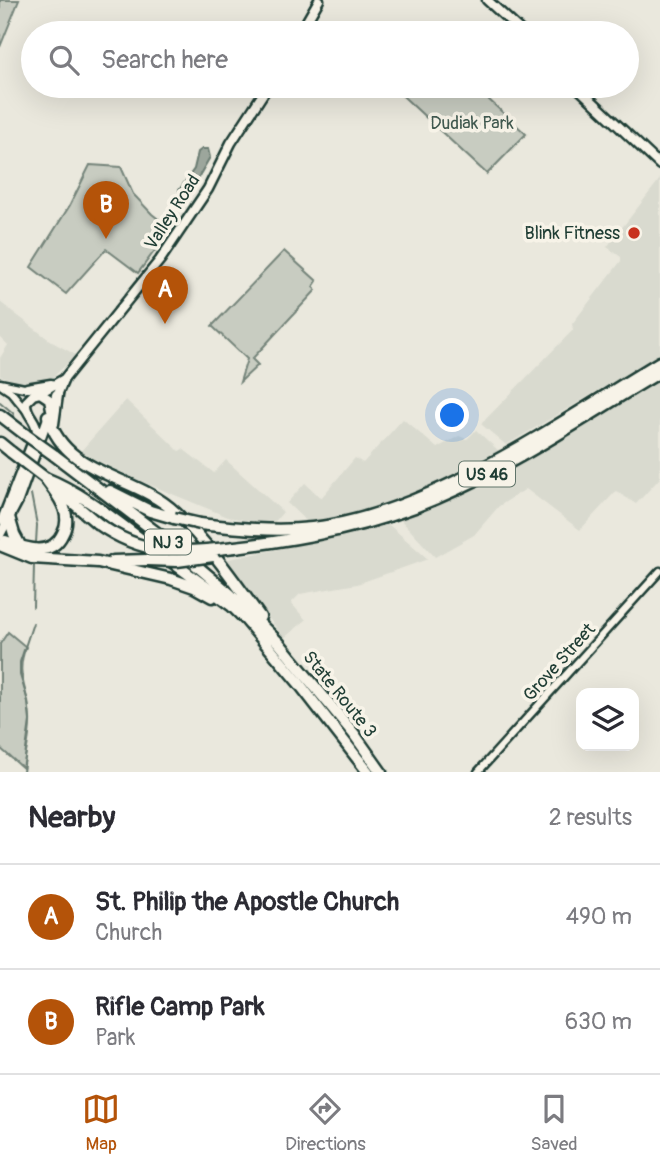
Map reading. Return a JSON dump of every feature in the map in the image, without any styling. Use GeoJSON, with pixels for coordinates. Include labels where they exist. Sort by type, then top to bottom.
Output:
{"type":"FeatureCollection","features":[{"type":"Feature","properties":{"kind":"highway","name":"US 46"},"geometry":{"type":"LineString","coordinates":[[0,415],[111,492],[150,511],[200,524],[250,529],[308,529],[341,523],[384,510],[425,495],[474,472],[660,362]]}},
{"type":"Feature","properties":{"kind":"highway","name":"US 46"},"geometry":{"type":"LineString","coordinates":[[0,443],[97,523],[128,541],[155,550],[235,550],[370,522],[458,489],[495,470],[660,372]]}},
{"type":"Feature","properties":{"kind":"highway"},"geometry":{"type":"LineString","coordinates":[[52,431],[57,395]]}},
{"type":"Feature","properties":{"kind":"highway"},"geometry":{"type":"LineString","coordinates":[[50,412],[52,431],[65,448],[83,462],[135,486],[177,513],[274,638]]}},
{"type":"Feature","properties":{"kind":"highway","name":"NJ 3"},"geometry":{"type":"LineString","coordinates":[[54,455],[189,558],[274,638]]}},
{"type":"Feature","properties":{"kind":"highway"},"geometry":{"type":"LineString","coordinates":[[0,545],[16,549],[45,550],[60,541],[66,526],[66,514],[62,502],[45,478]]}},
{"type":"Feature","properties":{"kind":"highway","name":"NJ 3"},"geometry":{"type":"LineString","coordinates":[[45,478],[88,501],[204,584],[232,607],[270,648]]}},
{"type":"Feature","properties":{"kind":"highway"},"geometry":{"type":"LineString","coordinates":[[9,517],[16,549]]}},
{"type":"Feature","properties":{"kind":"highway"},"geometry":{"type":"LineString","coordinates":[[0,537],[32,558],[98,562],[187,560],[235,550]]}},
{"type":"Feature","properties":{"kind":"highway"},"geometry":{"type":"LineString","coordinates":[[0,555],[16,549]]}},
{"type":"Feature","properties":{"kind":"highway"},"geometry":{"type":"LineString","coordinates":[[98,562],[194,587],[212,598],[260,643],[270,648]]}},
{"type":"Feature","properties":{"kind":"highway","name":"State Route 3"},"geometry":{"type":"LineString","coordinates":[[274,638],[354,734],[381,772]]}},
{"type":"Feature","properties":{"kind":"highway","name":"State Route 3"},"geometry":{"type":"LineString","coordinates":[[270,648],[368,772]]}},
{"type":"Feature","properties":{"kind":"highway"},"geometry":{"type":"LineString","coordinates":[[339,736],[362,772]]}},
{"type":"Feature","properties":{"kind":"main road"},"geometry":{"type":"LineString","coordinates":[[307,21],[319,0]]}},
{"type":"Feature","properties":{"kind":"main road"},"geometry":{"type":"LineString","coordinates":[[487,0],[510,21]]}},
{"type":"Feature","properties":{"kind":"main road","name":"Valley Road"},"geometry":{"type":"LineString","coordinates":[[0,537],[18,501],[64,379],[160,260],[208,189],[231,143],[260,98]]}},
{"type":"Feature","properties":{"kind":"main road"},"geometry":{"type":"LineString","coordinates":[[589,98],[660,165]]}},
{"type":"Feature","properties":{"kind":"main road","name":"Valley Road"},"geometry":{"type":"LineString","coordinates":[[38,393],[64,379]]}},
{"type":"Feature","properties":{"kind":"main road"},"geometry":{"type":"LineString","coordinates":[[27,388],[54,383]]}},
{"type":"Feature","properties":{"kind":"main road"},"geometry":{"type":"LineString","coordinates":[[0,526],[37,431],[26,410],[28,399],[38,393],[49,399],[50,412],[40,419],[32,418]]}},
{"type":"Feature","properties":{"kind":"street"},"geometry":{"type":"LineString","coordinates":[[0,384],[27,388],[38,393]]}},
{"type":"Feature","properties":{"kind":"street"},"geometry":{"type":"LineString","coordinates":[[0,384],[11,392],[26,410]]}},
{"type":"Feature","properties":{"kind":"street","name":"Grove Street"},"geometry":{"type":"LineString","coordinates":[[478,772],[660,571]]}},
{"type":"Feature","properties":{"kind":"shaded area"},"geometry":{"type":"Polygon","coordinates":[[[208,149],[210,157],[188,195],[184,197],[179,194],[179,190],[194,169],[198,152],[208,149]]]}},
{"type":"Feature","properties":{"kind":"shaded area"},"geometry":{"type":"Polygon","coordinates":[[[660,179],[660,354],[506,445],[481,424],[573,330],[572,324],[621,261],[621,257],[607,247],[660,179]]]}},
{"type":"Feature","properties":{"kind":"shaded area"},"geometry":{"type":"Polygon","coordinates":[[[0,302],[52,342],[76,355],[49,381],[26,384],[0,376],[0,358],[8,345],[0,337],[0,302]]]}},
{"type":"Feature","properties":{"kind":"shaded area"},"geometry":{"type":"Polygon","coordinates":[[[660,379],[660,478],[636,504],[616,491],[580,530],[526,489],[499,506],[474,535],[435,557],[399,518],[478,484],[660,379]]]}},
{"type":"Feature","properties":{"kind":"shaded area"},"geometry":{"type":"Polygon","coordinates":[[[126,400],[179,451],[183,449],[214,473],[226,460],[283,512],[272,525],[228,517],[136,479],[80,452],[126,400]]]}},
{"type":"Feature","properties":{"kind":"shaded area"},"geometry":{"type":"Polygon","coordinates":[[[403,419],[437,448],[459,436],[467,439],[476,430],[500,452],[441,482],[348,515],[307,522],[287,503],[305,483],[321,498],[355,458],[363,463],[403,419]]]}},
{"type":"Feature","properties":{"kind":"shaded area"},"geometry":{"type":"Polygon","coordinates":[[[388,524],[428,559],[357,584],[300,594],[291,603],[306,620],[284,638],[224,560],[320,541],[388,524]]]}},
{"type":"Feature","properties":{"kind":"green space"},"geometry":{"type":"Polygon","coordinates":[[[0,0],[19,0],[0,47],[0,0]]]}},
{"type":"Feature","properties":{"kind":"green space","name":"Dudiak Park"},"geometry":{"type":"Polygon","coordinates":[[[405,98],[487,98],[526,134],[487,174],[405,98]]]}},
{"type":"Feature","properties":{"kind":"green space"},"geometry":{"type":"Polygon","coordinates":[[[90,165],[121,167],[133,194],[171,229],[138,273],[106,249],[66,294],[31,267],[70,205],[90,165]]]}},
{"type":"Feature","properties":{"kind":"green space"},"geometry":{"type":"Polygon","coordinates":[[[284,251],[317,281],[313,287],[316,290],[252,359],[258,365],[240,382],[247,359],[212,326],[284,251]]]}},
{"type":"Feature","properties":{"kind":"green space"},"geometry":{"type":"Polygon","coordinates":[[[8,632],[26,647],[21,666],[30,724],[23,768],[0,748],[0,644],[8,632]]]}},
{"type":"Feature","properties":{"kind":"waterway"},"geometry":{"type":"LineString","coordinates":[[0,402],[13,413],[16,421]]}},
{"type":"Feature","properties":{"kind":"waterway"},"geometry":{"type":"LineString","coordinates":[[31,494],[37,525],[36,543]]}},
{"type":"Feature","properties":{"kind":"waterway"},"geometry":{"type":"LineString","coordinates":[[33,607],[34,565]]}},
{"type":"Feature","properties":{"kind":"waterway"},"geometry":{"type":"LineString","coordinates":[[23,772],[30,721],[28,701],[20,675],[20,662],[33,623]]}},
{"type":"Feature","properties":{"kind":"place","name":"Blink Fitness"},"geometry":{"type":"Point","coordinates":[634,233]}},
{"type":"Feature","properties":{"kind":"place","name":"Rifle Camp Park"},"geometry":{"type":"Point","coordinates":[106,239]}},
{"type":"Feature","properties":{"kind":"place","name":"St. Philip the Apostle Church"},"geometry":{"type":"Point","coordinates":[165,324]}}]}
